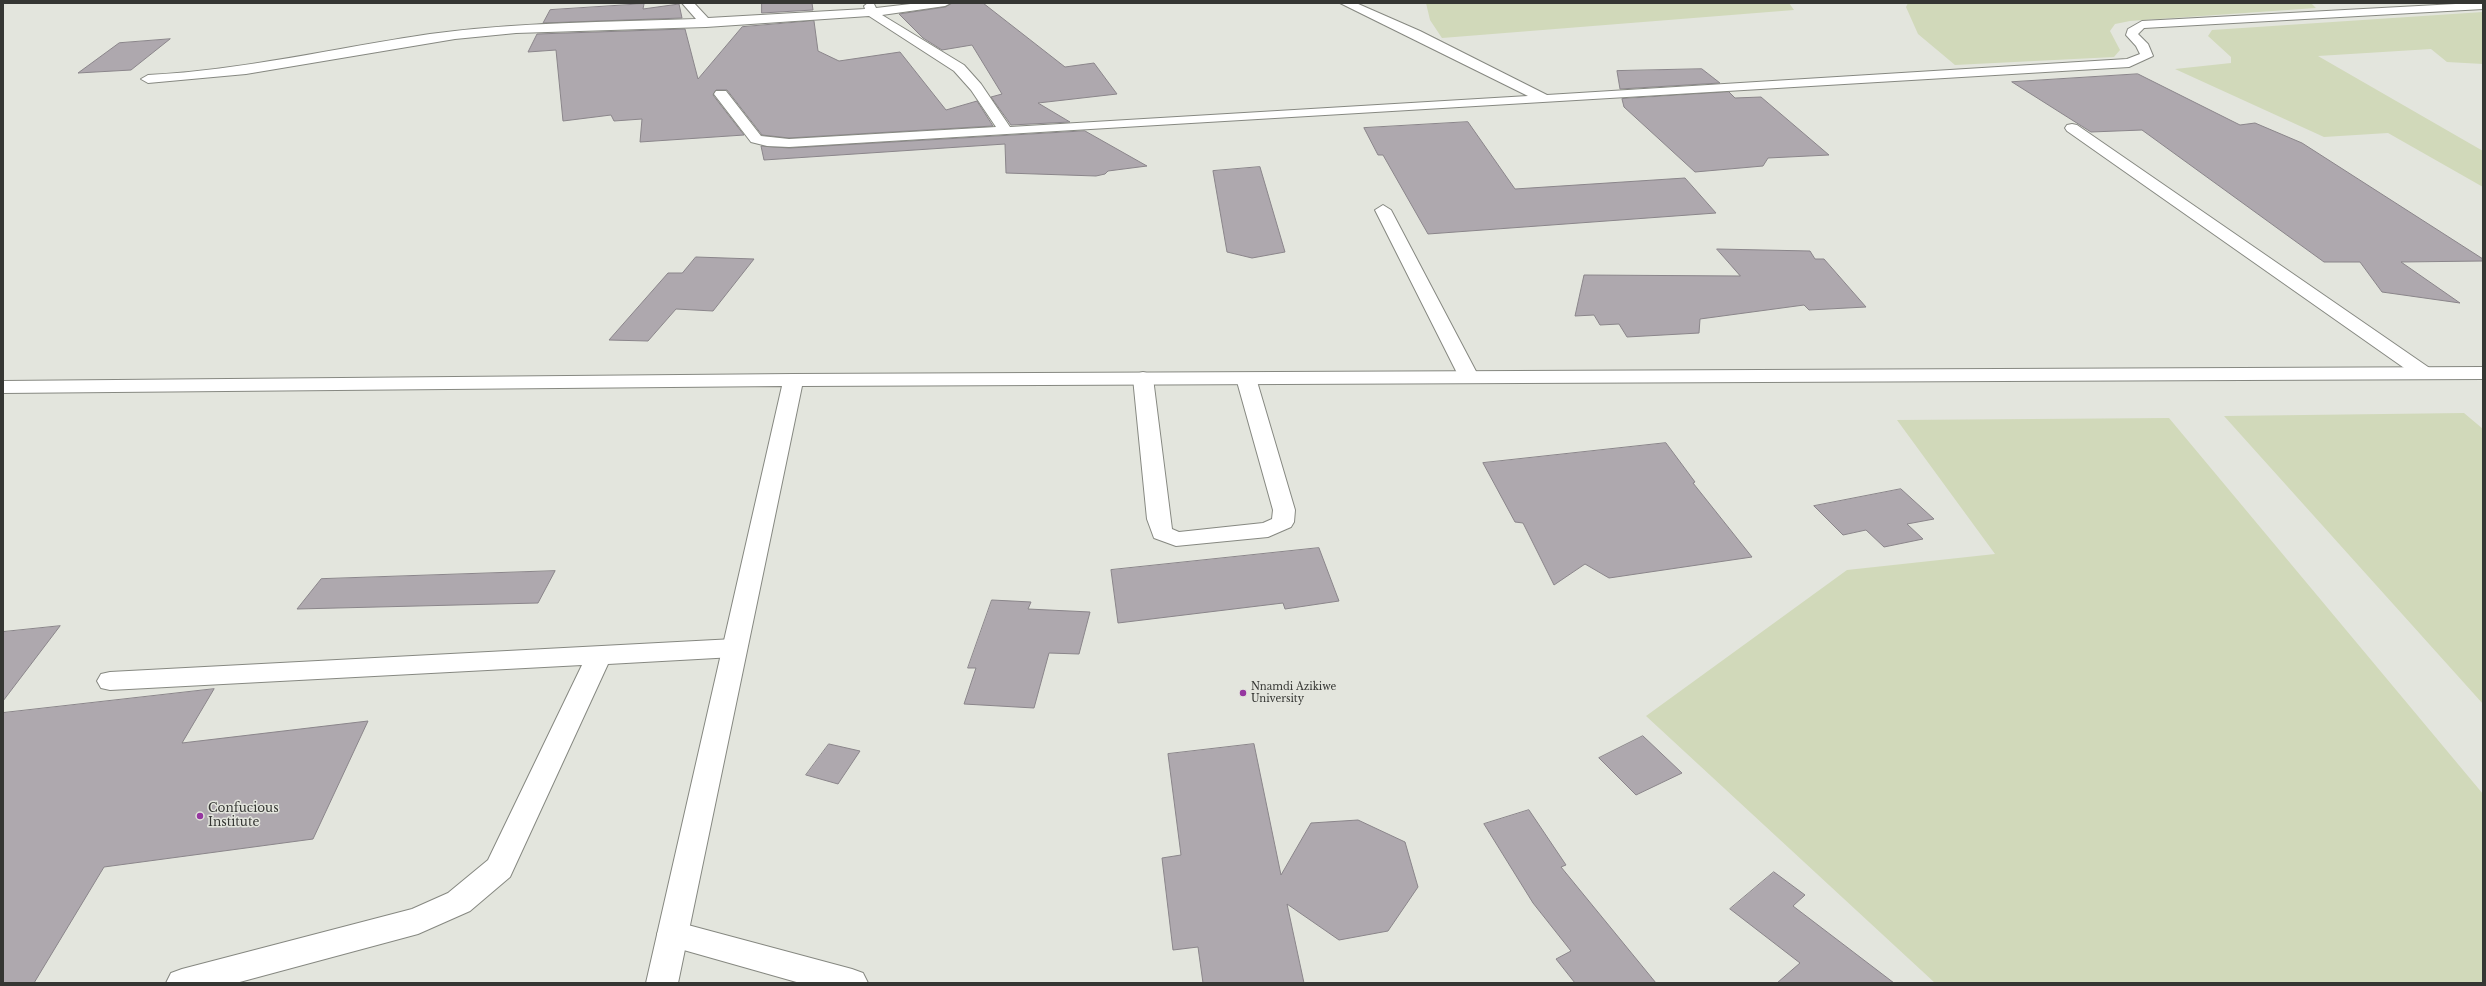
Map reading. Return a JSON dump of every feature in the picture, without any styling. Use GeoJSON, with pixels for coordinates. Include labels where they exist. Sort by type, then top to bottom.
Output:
{"type":"FeatureCollection","features":[{"type":"Feature","properties":{"kind":"street"},"geometry":{"type":"LineString","coordinates":[[688,3],[706,22]]}},
{"type":"Feature","properties":{"kind":"street"},"geometry":{"type":"LineString","coordinates":[[148,79],[259,68],[456,35],[706,22],[788,20],[870,8],[945,3]]}},
{"type":"Feature","properties":{"kind":"street"},"geometry":{"type":"LineString","coordinates":[[1346,3],[1416,34],[1546,99]]}},
{"type":"Feature","properties":{"kind":"street"},"geometry":{"type":"LineString","coordinates":[[721,94],[756,139],[767,142],[1006,131],[1546,99],[1792,82],[2129,63],[2147,56],[2142,44],[2132,35],[2134,29],[2142,25],[2483,6]]}},
{"type":"Feature","properties":{"kind":"street"},"geometry":{"type":"LineString","coordinates":[[870,8],[959,68],[976,87],[1006,131]]}},
{"type":"Feature","properties":{"kind":"street"},"geometry":{"type":"LineString","coordinates":[[2072,128],[2424,374]]}},
{"type":"Feature","properties":{"kind":"street"},"geometry":{"type":"LineString","coordinates":[[1383,210],[1469,377]]}},
{"type":"Feature","properties":{"kind":"street"},"geometry":{"type":"LineString","coordinates":[[3,387],[1143,378],[2483,373]]}},
{"type":"Feature","properties":{"kind":"street"},"geometry":{"type":"LineString","coordinates":[[1143,378],[1158,519],[1162,533],[1176,539],[1268,530],[1283,522],[1284,510],[1246,378]]}},
{"type":"Feature","properties":{"kind":"street"},"geometry":{"type":"LineString","coordinates":[[662,983],[793,380]]}},
{"type":"Feature","properties":{"kind":"street"},"geometry":{"type":"LineString","coordinates":[[110,681],[734,648]]}},
{"type":"Feature","properties":{"kind":"street"},"geometry":{"type":"LineString","coordinates":[[182,983],[418,921],[460,902],[499,868],[600,654]]}},
{"type":"Feature","properties":{"kind":"street"},"geometry":{"type":"LineString","coordinates":[[673,934],[852,983]]}},
{"type":"Feature","properties":{"kind":"green space"},"geometry":{"type":"Polygon","coordinates":[[[1426,3],[1789,3],[1794,10],[1442,38],[1430,20],[1426,3]]]}},
{"type":"Feature","properties":{"kind":"green space"},"geometry":{"type":"Polygon","coordinates":[[[1908,3],[2311,3],[2316,8],[2130,21],[2115,24],[2110,31],[2120,50],[2114,57],[1955,65],[1918,34],[1906,7],[1908,3]]]}},
{"type":"Feature","properties":{"kind":"green space"},"geometry":{"type":"Polygon","coordinates":[[[2483,12],[2483,64],[2447,62],[2431,49],[2318,56],[2483,151],[2483,187],[2388,133],[2324,137],[2175,69],[2231,63],[2231,57],[2208,36],[2212,30],[2483,12]]]}},
{"type":"Feature","properties":{"kind":"green space"},"geometry":{"type":"Polygon","coordinates":[[[2464,413],[2483,429],[2483,704],[2224,416],[2464,413]]]}},
{"type":"Feature","properties":{"kind":"green space"},"geometry":{"type":"Polygon","coordinates":[[[2169,418],[2483,794],[2483,983],[1935,983],[1646,716],[1847,570],[1995,554],[1897,420],[2169,418]]]}},
{"type":"Feature","properties":{"kind":"building"},"geometry":{"type":"Polygon","coordinates":[[[762,3],[812,3],[813,10],[762,13],[762,3]]]}},
{"type":"Feature","properties":{"kind":"building"},"geometry":{"type":"Polygon","coordinates":[[[952,3],[983,3],[1065,67],[1094,63],[1117,94],[1038,103],[1070,122],[1011,125],[991,97],[1002,94],[972,45],[942,50],[923,38],[899,14],[945,7],[952,3]]]}},
{"type":"Feature","properties":{"kind":"building"},"geometry":{"type":"Polygon","coordinates":[[[644,4],[643,9],[679,4],[682,18],[543,23],[550,10],[644,4]]]}},
{"type":"Feature","properties":{"kind":"building"},"geometry":{"type":"Polygon","coordinates":[[[814,21],[818,51],[839,61],[900,52],[946,110],[977,101],[993,126],[789,138],[762,135],[727,90],[716,90],[713,95],[744,135],[640,142],[642,119],[614,121],[611,115],[563,121],[556,50],[528,52],[537,34],[685,29],[698,79],[742,27],[814,21]]]}},
{"type":"Feature","properties":{"kind":"building"},"geometry":{"type":"Polygon","coordinates":[[[170,39],[131,70],[78,73],[119,43],[170,39]]]}},
{"type":"Feature","properties":{"kind":"building"},"geometry":{"type":"Polygon","coordinates":[[[1702,69],[1720,83],[1620,89],[1617,71],[1702,69]]]}},
{"type":"Feature","properties":{"kind":"building"},"geometry":{"type":"Polygon","coordinates":[[[2138,74],[2240,125],[2255,123],[2302,143],[2483,259],[2483,261],[2401,262],[2460,303],[2382,292],[2360,262],[2324,262],[2142,130],[2091,132],[2012,82],[2138,74]]]}},
{"type":"Feature","properties":{"kind":"building"},"geometry":{"type":"Polygon","coordinates":[[[1729,92],[1735,98],[1761,97],[1829,155],[1768,158],[1763,166],[1695,172],[1624,107],[1622,99],[1729,92]]]}},
{"type":"Feature","properties":{"kind":"building"},"geometry":{"type":"Polygon","coordinates":[[[1468,122],[1515,189],[1685,178],[1716,213],[1428,234],[1383,155],[1378,155],[1364,128],[1468,122]]]}},
{"type":"Feature","properties":{"kind":"building"},"geometry":{"type":"Polygon","coordinates":[[[1085,131],[1147,166],[1108,171],[1105,174],[1096,176],[1006,173],[1005,144],[764,160],[761,146],[789,148],[1085,131]]]}},
{"type":"Feature","properties":{"kind":"building"},"geometry":{"type":"Polygon","coordinates":[[[1260,167],[1285,252],[1252,258],[1227,252],[1213,171],[1260,167]]]}},
{"type":"Feature","properties":{"kind":"building"},"geometry":{"type":"Polygon","coordinates":[[[1717,249],[1810,251],[1815,259],[1824,259],[1866,307],[1809,310],[1804,305],[1700,319],[1699,333],[1627,337],[1619,324],[1600,325],[1594,315],[1575,316],[1584,275],[1740,276],[1717,249]]]}},
{"type":"Feature","properties":{"kind":"building"},"geometry":{"type":"Polygon","coordinates":[[[696,257],[754,259],[713,311],[676,309],[648,341],[609,340],[668,273],[682,273],[696,257]]]}},
{"type":"Feature","properties":{"kind":"building"},"geometry":{"type":"Polygon","coordinates":[[[1666,443],[1695,482],[1693,483],[1752,557],[1609,578],[1585,564],[1554,585],[1523,523],[1515,522],[1483,463],[1666,443]]]}},
{"type":"Feature","properties":{"kind":"building"},"geometry":{"type":"Polygon","coordinates":[[[1901,489],[1934,519],[1907,524],[1923,539],[1884,547],[1866,530],[1843,535],[1814,506],[1901,489]]]}},
{"type":"Feature","properties":{"kind":"building"},"geometry":{"type":"Polygon","coordinates":[[[1319,548],[1339,601],[1285,609],[1283,603],[1118,623],[1111,570],[1319,548]]]}},
{"type":"Feature","properties":{"kind":"building"},"geometry":{"type":"Polygon","coordinates":[[[555,571],[538,603],[297,609],[321,579],[555,571]]]}},
{"type":"Feature","properties":{"kind":"building"},"geometry":{"type":"Polygon","coordinates":[[[992,600],[1031,602],[1028,609],[1090,612],[1079,654],[1049,653],[1034,708],[964,704],[976,668],[968,668],[992,600]]]}},
{"type":"Feature","properties":{"kind":"building"},"geometry":{"type":"Polygon","coordinates":[[[60,626],[3,701],[3,632],[60,626]]]}},
{"type":"Feature","properties":{"kind":"building","name":"Confucious Institute"},"geometry":{"type":"Polygon","coordinates":[[[214,689],[182,743],[368,721],[313,839],[104,867],[34,983],[3,983],[3,713],[214,689]]]}},
{"type":"Feature","properties":{"kind":"building"},"geometry":{"type":"Polygon","coordinates":[[[1643,736],[1682,773],[1636,795],[1599,758],[1643,736]]]}},
{"type":"Feature","properties":{"kind":"building"},"geometry":{"type":"Polygon","coordinates":[[[829,744],[860,751],[838,784],[806,775],[829,744]]]}},
{"type":"Feature","properties":{"kind":"building"},"geometry":{"type":"Polygon","coordinates":[[[1254,744],[1281,875],[1311,823],[1358,820],[1405,842],[1418,887],[1388,931],[1339,940],[1287,904],[1304,983],[1203,983],[1198,947],[1173,950],[1162,858],[1181,855],[1168,754],[1254,744]]]}},
{"type":"Feature","properties":{"kind":"building"},"geometry":{"type":"Polygon","coordinates":[[[1529,810],[1566,865],[1561,867],[1656,983],[1575,983],[1556,959],[1571,951],[1533,903],[1484,824],[1529,810]]]}},
{"type":"Feature","properties":{"kind":"building"},"geometry":{"type":"Polygon","coordinates":[[[1774,872],[1805,895],[1793,906],[1894,983],[1777,983],[1800,963],[1730,909],[1774,872]]]}},
{"type":"Feature","properties":{"kind":"place","name":"Nnamdi Azikiwe University"},"geometry":{"type":"Point","coordinates":[1243,693]}},
{"type":"Feature","properties":{"kind":"place","name":"Confucious Institute"},"geometry":{"type":"Point","coordinates":[200,816]}}]}
